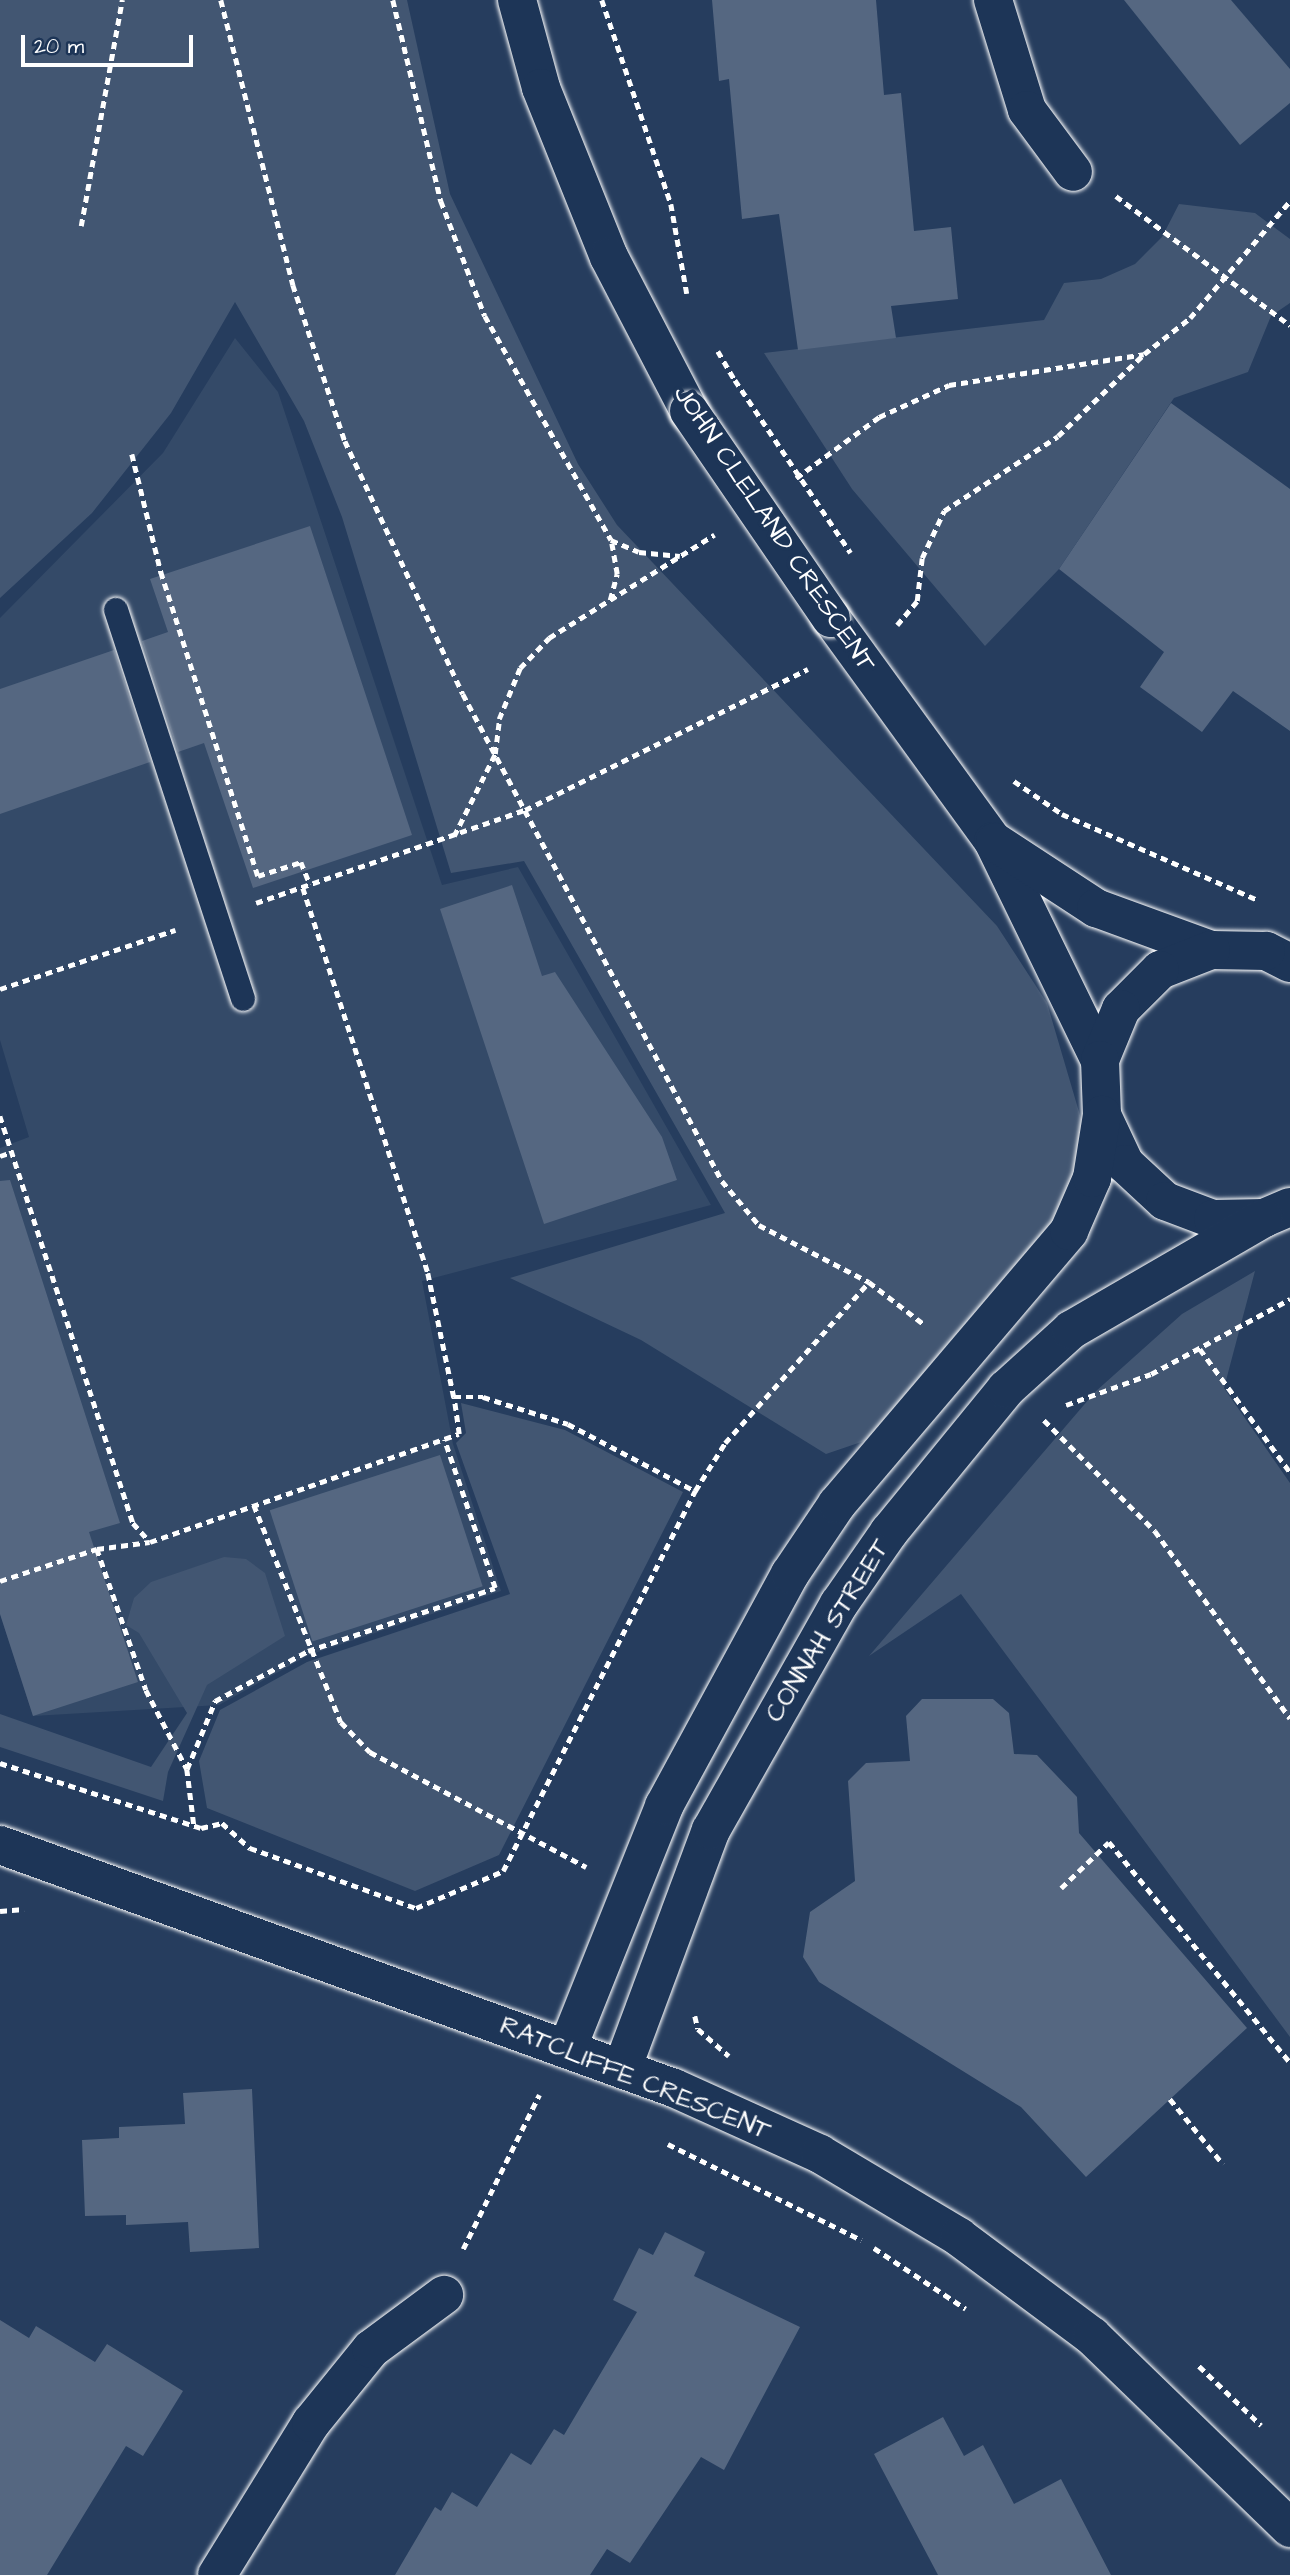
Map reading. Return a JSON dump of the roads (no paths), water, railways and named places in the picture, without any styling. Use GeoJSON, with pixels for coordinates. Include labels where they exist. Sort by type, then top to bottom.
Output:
{"type":"FeatureCollection","features":[{"type":"Feature","properties":{"kind":"street","name":"JOHN CLELAND CRESCENT"},"geometry":{"type":"LineString","coordinates":[[517,0],[541,88],[609,257],[689,411],[842,632],[993,841],[1101,1060]]}},
{"type":"Feature","properties":{"kind":"street"},"geometry":{"type":"LineString","coordinates":[[993,0],[1027,110],[1073,172]]}},
{"type":"Feature","properties":{"kind":"street","name":"JOHN CLELAND CRESCENT"},"geometry":{"type":"LineString","coordinates":[[993,841],[1096,908],[1211,950]]}},
{"type":"Feature","properties":{"kind":"street"},"geometry":{"type":"LineString","coordinates":[[1277,1212],[1213,1219],[1165,1201],[1125,1164],[1102,1115],[1101,1060],[1121,1009],[1160,970],[1211,950],[1266,951],[1290,963]]}},
{"type":"Feature","properties":{"kind":"street","name":"CONNAH STREET"},"geometry":{"type":"LineString","coordinates":[[568,2049],[664,1806],[790,1574],[837,1504],[1069,1231],[1092,1178],[1102,1115]]}},
{"type":"Feature","properties":{"kind":"street","name":"CONNAH STREET"},"geometry":{"type":"LineString","coordinates":[[622,2069],[711,1830],[838,1604],[889,1532],[1006,1388],[1071,1330],[1277,1212]]}},
{"type":"Feature","properties":{"kind":"street","name":"RATCLIFFE CRESCENT"},"geometry":{"type":"LineString","coordinates":[[0,1845],[622,2069],[820,2154],[959,2237],[1092,2336],[1290,2528]]}},
{"type":"Feature","properties":{"kind":"street"},"geometry":{"type":"LineString","coordinates":[[217,2575],[311,2423],[371,2349],[444,2295]]}},
{"type":"Feature","properties":{"kind":"lane"},"geometry":{"type":"LineString","coordinates":[[116,610],[243,999]]}}]}
